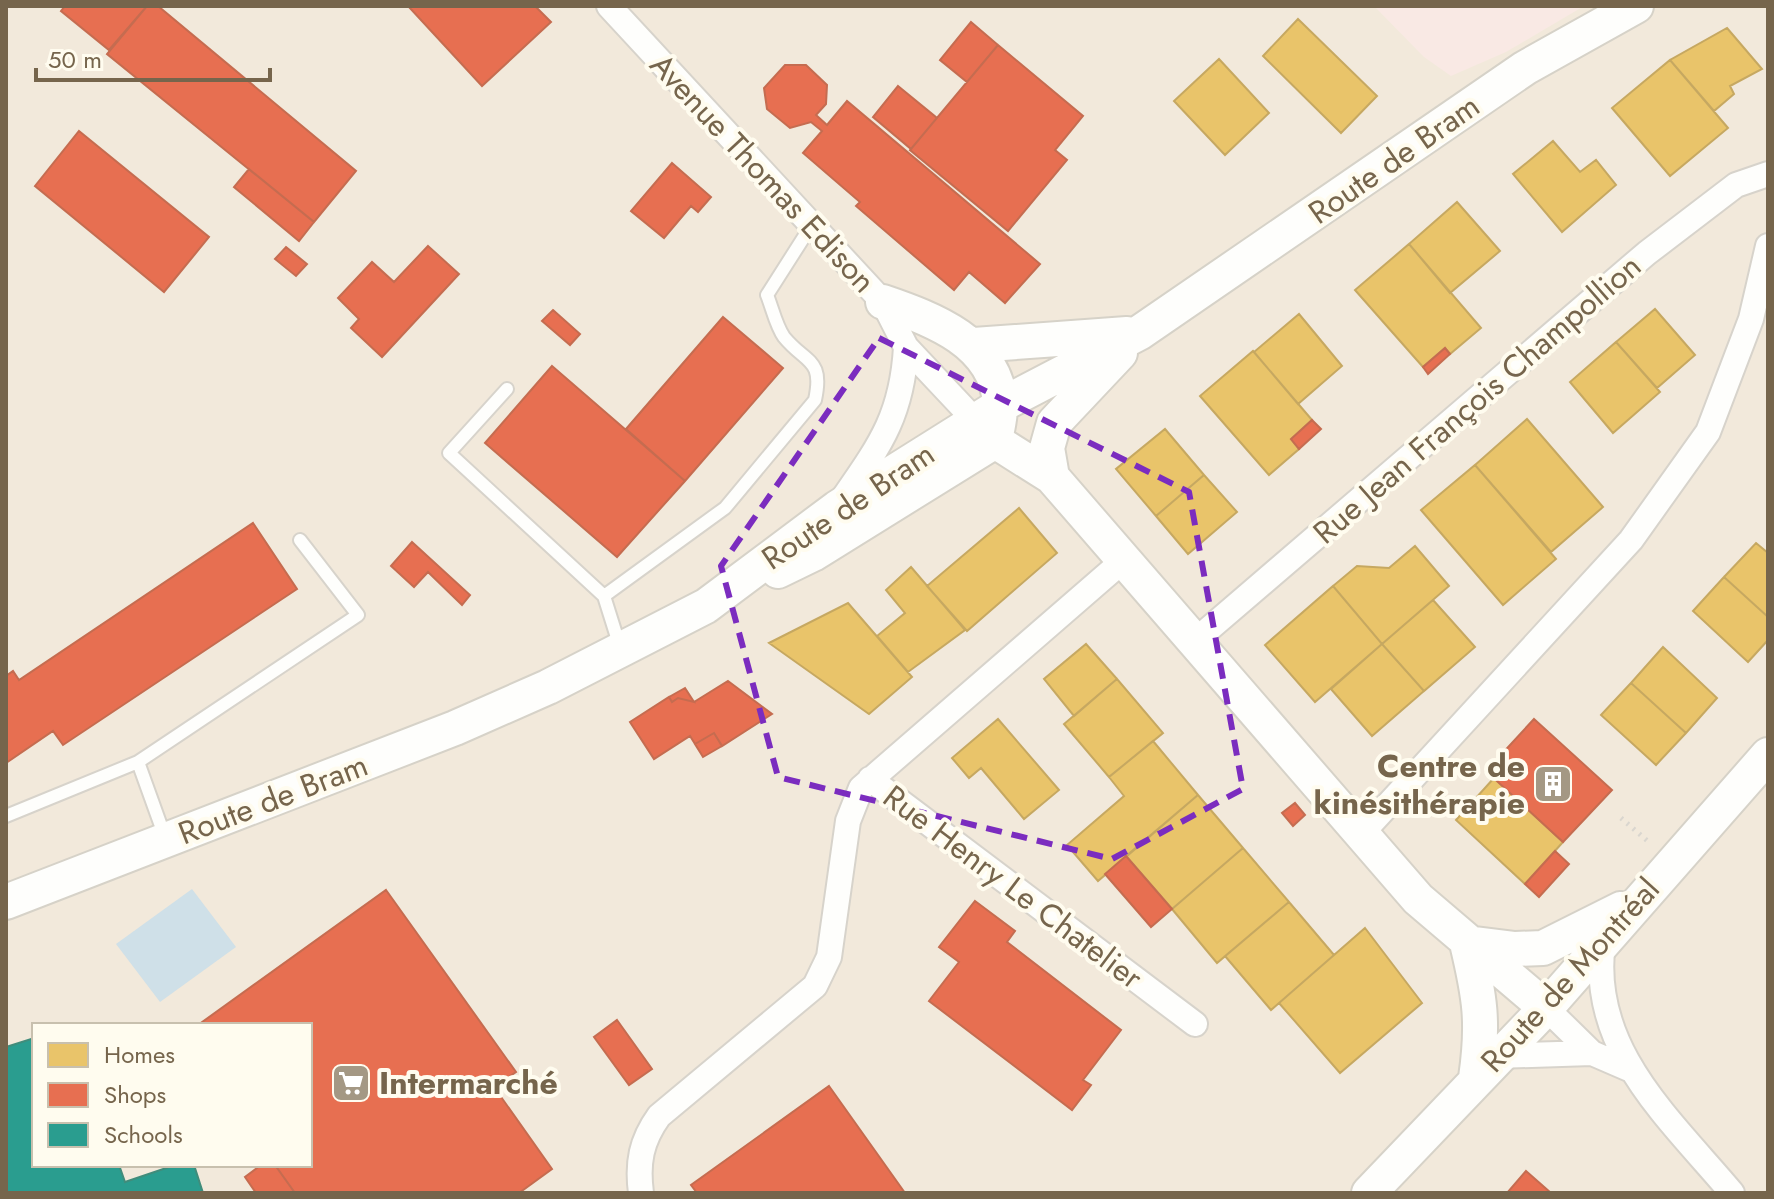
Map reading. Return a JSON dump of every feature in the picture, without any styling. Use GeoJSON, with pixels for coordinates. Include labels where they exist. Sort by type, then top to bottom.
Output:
{"type":"FeatureCollection","features":[{"type":"Feature","properties":{"kind":"main road","name":"Route de Bram"},"geometry":{"type":"LineString","coordinates":[[6,902],[455,728],[621,650],[706,606],[837,508],[1139,333],[1525,68],[1636,6]]}},
{"type":"Feature","properties":{"kind":"main road"},"geometry":{"type":"LineString","coordinates":[[706,606],[813,554],[990,422],[996,381],[974,345],[912,312],[883,302]]}},
{"type":"Feature","properties":{"kind":"main road"},"geometry":{"type":"LineString","coordinates":[[974,345],[1139,333]]}},
{"type":"Feature","properties":{"kind":"main road"},"geometry":{"type":"LineString","coordinates":[[1052,477],[1047,448],[1054,423],[1139,333]]}},
{"type":"Feature","properties":{"kind":"main road"},"geometry":{"type":"LineString","coordinates":[[990,422],[1052,477],[1418,899],[1546,1008]]}},
{"type":"Feature","properties":{"kind":"main road","name":"Route de Montréal"},"geometry":{"type":"LineString","coordinates":[[1369,1193],[1486,1067],[1546,1008],[1636,901],[1768,755]]}},
{"type":"Feature","properties":{"kind":"main road"},"geometry":{"type":"LineString","coordinates":[[1467,943],[1515,949],[1543,948],[1636,901]]}},
{"type":"Feature","properties":{"kind":"main road"},"geometry":{"type":"LineString","coordinates":[[1467,943],[1481,1001],[1486,1067]]}},
{"type":"Feature","properties":{"kind":"street","name":"Avenue Thomas Edison"},"geometry":{"type":"LineString","coordinates":[[609,6],[883,302],[906,347],[990,422]]}},
{"type":"Feature","properties":{"kind":"street","name":"Rue Jean François Champollion"},"geometry":{"type":"LineString","coordinates":[[1196,640],[1647,253],[1736,185],[1768,174]]}},
{"type":"Feature","properties":{"kind":"street"},"geometry":{"type":"LineString","coordinates":[[1363,832],[1631,540],[1708,432],[1751,319],[1768,246]]}},
{"type":"Feature","properties":{"kind":"street","name":"Avenue Thomas Edison"},"geometry":{"type":"LineString","coordinates":[[837,508],[886,436],[904,388],[906,347]]}},
{"type":"Feature","properties":{"kind":"street","name":"Rue Henry Le Chatelier"},"geometry":{"type":"LineString","coordinates":[[1125,559],[870,779],[1195,1024]]}},
{"type":"Feature","properties":{"kind":"street"},"geometry":{"type":"LineString","coordinates":[[641,1193],[640,1154],[645,1135],[659,1116],[815,986],[829,957],[854,800],[870,779]]}},
{"type":"Feature","properties":{"kind":"street"},"geometry":{"type":"LineString","coordinates":[[1603,939],[1600,988],[1606,1015],[1629,1069],[1732,1193]]}},
{"type":"Feature","properties":{"kind":"street"},"geometry":{"type":"LineString","coordinates":[[1546,1008],[1592,1053],[1629,1069]]}},
{"type":"Feature","properties":{"kind":"street"},"geometry":{"type":"LineString","coordinates":[[1486,1067],[1592,1053]]}},
{"type":"Feature","properties":{"kind":"lane"},"geometry":{"type":"LineString","coordinates":[[604,596],[725,508],[815,400],[820,377],[814,364],[783,335],[767,295],[811,226]]}},
{"type":"Feature","properties":{"kind":"lane"},"geometry":{"type":"LineString","coordinates":[[507,389],[449,453],[604,596],[621,650]]}},
{"type":"Feature","properties":{"kind":"lane"},"geometry":{"type":"LineString","coordinates":[[6,816],[138,762],[358,615],[300,540]]}},
{"type":"Feature","properties":{"kind":"lane"},"geometry":{"type":"LineString","coordinates":[[138,762],[166,840]]}},
{"type":"Feature","properties":{"kind":"path"},"geometry":{"type":"LineString","coordinates":[[1621,818],[1645,840]]}},
{"type":"Feature","properties":{"kind":"highlighted area"},"geometry":{"type":"Polygon","coordinates":[[[879,338],[1189,492],[1243,789],[1112,859],[778,777],[721,566],[879,338]]]}},
{"type":"Feature","properties":{"kind":"shaded area"},"geometry":{"type":"Polygon","coordinates":[[[6,6],[1768,6],[1768,1193],[6,1193],[6,6]]]}},
{"type":"Feature","properties":{"kind":"shaded area"},"geometry":{"type":"Polygon","coordinates":[[[1374,6],[1584,6],[1506,52],[1451,76],[1424,57],[1374,6]]]}},
{"type":"Feature","properties":{"kind":"shaded area"},"geometry":{"type":"Polygon","coordinates":[[[192,889],[236,947],[160,1002],[116,944],[192,889]]]}},
{"type":"Feature","properties":{"kind":"building: Homes"},"geometry":{"type":"Polygon","coordinates":[[[1298,19],[1377,96],[1341,133],[1263,56],[1298,19]]]}},
{"type":"Feature","properties":{"kind":"building: Homes"},"geometry":{"type":"Polygon","coordinates":[[[1727,28],[1762,69],[1730,86],[1734,94],[1714,111],[1670,60],[1727,28]]]}},
{"type":"Feature","properties":{"kind":"building: Homes"},"geometry":{"type":"Polygon","coordinates":[[[1219,59],[1269,113],[1225,155],[1174,101],[1219,59]]]}},
{"type":"Feature","properties":{"kind":"building: Homes"},"geometry":{"type":"Polygon","coordinates":[[[1670,60],[1728,128],[1670,176],[1612,108],[1670,60]]]}},
{"type":"Feature","properties":{"kind":"building: Homes"},"geometry":{"type":"Polygon","coordinates":[[[1553,141],[1580,172],[1596,160],[1616,185],[1562,232],[1513,174],[1553,141]]]}},
{"type":"Feature","properties":{"kind":"building: Homes"},"geometry":{"type":"Polygon","coordinates":[[[1457,202],[1500,251],[1450,293],[1409,244],[1457,202]]]}},
{"type":"Feature","properties":{"kind":"building: Homes"},"geometry":{"type":"Polygon","coordinates":[[[1409,244],[1481,328],[1450,354],[1445,348],[1423,367],[1355,290],[1409,244]]]}},
{"type":"Feature","properties":{"kind":"building: Homes"},"geometry":{"type":"Polygon","coordinates":[[[1655,309],[1695,355],[1657,388],[1616,342],[1655,309]]]}},
{"type":"Feature","properties":{"kind":"building: Homes"},"geometry":{"type":"Polygon","coordinates":[[[1299,314],[1342,366],[1298,404],[1254,352],[1299,314]]]}},
{"type":"Feature","properties":{"kind":"building: Homes"},"geometry":{"type":"Polygon","coordinates":[[[1616,342],[1660,392],[1613,433],[1570,382],[1616,342]]]}},
{"type":"Feature","properties":{"kind":"building: Homes"},"geometry":{"type":"Polygon","coordinates":[[[1253,351],[1312,420],[1291,439],[1299,449],[1269,475],[1200,396],[1253,351]]]}},
{"type":"Feature","properties":{"kind":"building: Homes"},"geometry":{"type":"Polygon","coordinates":[[[1527,419],[1603,507],[1551,552],[1475,465],[1527,419]]]}},
{"type":"Feature","properties":{"kind":"building: Homes"},"geometry":{"type":"Polygon","coordinates":[[[1165,429],[1204,475],[1156,516],[1116,469],[1165,429]]]}},
{"type":"Feature","properties":{"kind":"building: Homes"},"geometry":{"type":"Polygon","coordinates":[[[1475,465],[1556,559],[1503,605],[1421,510],[1475,465]]]}},
{"type":"Feature","properties":{"kind":"building: Homes"},"geometry":{"type":"Polygon","coordinates":[[[1204,475],[1237,512],[1188,554],[1156,516],[1204,475]]]}},
{"type":"Feature","properties":{"kind":"building: Homes"},"geometry":{"type":"Polygon","coordinates":[[[1019,508],[1057,553],[967,631],[927,586],[1019,508]]]}},
{"type":"Feature","properties":{"kind":"building: Homes"},"geometry":{"type":"Polygon","coordinates":[[[1756,543],[1768,553],[1768,617],[1724,577],[1756,543]]]}},
{"type":"Feature","properties":{"kind":"building: Homes"},"geometry":{"type":"Polygon","coordinates":[[[1415,546],[1449,586],[1382,644],[1333,586],[1357,566],[1389,568],[1415,546]]]}},
{"type":"Feature","properties":{"kind":"building: Homes"},"geometry":{"type":"Polygon","coordinates":[[[911,567],[965,630],[908,672],[877,636],[905,613],[886,590],[911,567]]]}},
{"type":"Feature","properties":{"kind":"building: Homes"},"geometry":{"type":"Polygon","coordinates":[[[1724,577],[1768,617],[1768,640],[1748,662],[1693,611],[1724,577]]]}},
{"type":"Feature","properties":{"kind":"building: Homes"},"geometry":{"type":"Polygon","coordinates":[[[1333,586],[1382,644],[1315,702],[1265,645],[1333,586]]]}},
{"type":"Feature","properties":{"kind":"building: Homes"},"geometry":{"type":"Polygon","coordinates":[[[1433,600],[1475,647],[1424,691],[1382,644],[1433,600]]]}},
{"type":"Feature","properties":{"kind":"building: Homes"},"geometry":{"type":"Polygon","coordinates":[[[848,603],[912,677],[869,714],[769,643],[848,603]]]}},
{"type":"Feature","properties":{"kind":"building: Homes"},"geometry":{"type":"Polygon","coordinates":[[[1086,644],[1117,679],[1074,716],[1044,679],[1086,644]]]}},
{"type":"Feature","properties":{"kind":"building: Homes"},"geometry":{"type":"Polygon","coordinates":[[[1382,644],[1424,691],[1372,736],[1331,689],[1382,644]]]}},
{"type":"Feature","properties":{"kind":"building: Homes"},"geometry":{"type":"Polygon","coordinates":[[[1663,647],[1717,698],[1686,733],[1631,683],[1663,647]]]}},
{"type":"Feature","properties":{"kind":"building: Homes"},"geometry":{"type":"Polygon","coordinates":[[[1117,679],[1163,733],[1109,777],[1064,724],[1117,679]]]}},
{"type":"Feature","properties":{"kind":"building: Homes"},"geometry":{"type":"Polygon","coordinates":[[[1631,683],[1686,733],[1656,765],[1601,715],[1631,683]]]}},
{"type":"Feature","properties":{"kind":"building: Homes"},"geometry":{"type":"Polygon","coordinates":[[[998,719],[1059,790],[1024,819],[981,768],[969,778],[952,758],[998,719]]]}},
{"type":"Feature","properties":{"kind":"building: Homes"},"geometry":{"type":"Polygon","coordinates":[[[1153,741],[1198,795],[1098,881],[1067,845],[1124,796],[1109,777],[1153,741]]]}},
{"type":"Feature","properties":{"kind":"building: Homes"},"geometry":{"type":"Polygon","coordinates":[[[1494,778],[1563,842],[1525,884],[1456,820],[1494,778]]]}},
{"type":"Feature","properties":{"kind":"building: Homes"},"geometry":{"type":"Polygon","coordinates":[[[1198,795],[1243,848],[1172,909],[1126,856],[1198,795]]]}},
{"type":"Feature","properties":{"kind":"building: Homes"},"geometry":{"type":"Polygon","coordinates":[[[1243,848],[1289,902],[1217,963],[1172,909],[1243,848]]]}},
{"type":"Feature","properties":{"kind":"building: Homes"},"geometry":{"type":"Polygon","coordinates":[[[1289,902],[1334,955],[1271,1010],[1225,956],[1289,902]]]}},
{"type":"Feature","properties":{"kind":"building: Homes"},"geometry":{"type":"Polygon","coordinates":[[[1365,928],[1422,1003],[1340,1073],[1279,1003],[1365,928]]]}},
{"type":"Feature","properties":{"kind":"building: Shops"},"geometry":{"type":"Polygon","coordinates":[[[65,6],[147,6],[109,50],[61,11],[65,6]]]}},
{"type":"Feature","properties":{"kind":"building: Shops"},"geometry":{"type":"Polygon","coordinates":[[[147,6],[158,6],[356,171],[314,222],[107,54],[147,6]]]}},
{"type":"Feature","properties":{"kind":"building: Shops"},"geometry":{"type":"Polygon","coordinates":[[[408,6],[535,6],[551,22],[482,86],[408,6]]]}},
{"type":"Feature","properties":{"kind":"building: Shops"},"geometry":{"type":"Polygon","coordinates":[[[971,22],[998,45],[967,82],[940,60],[971,22]]]}},
{"type":"Feature","properties":{"kind":"building: Shops"},"geometry":{"type":"Polygon","coordinates":[[[998,45],[1083,116],[1055,150],[1067,160],[1008,231],[910,150],[998,45]]]}},
{"type":"Feature","properties":{"kind":"building: Shops"},"geometry":{"type":"Polygon","coordinates":[[[785,65],[806,65],[827,85],[826,104],[816,115],[827,125],[847,101],[1040,264],[1005,303],[969,272],[954,290],[856,206],[860,202],[803,153],[822,131],[811,122],[790,128],[767,109],[764,88],[785,65]]]}},
{"type":"Feature","properties":{"kind":"building: Shops"},"geometry":{"type":"Polygon","coordinates":[[[898,86],[937,118],[911,149],[873,117],[898,86]]]}},
{"type":"Feature","properties":{"kind":"building: Shops"},"geometry":{"type":"Polygon","coordinates":[[[79,131],[209,237],[164,292],[35,186],[79,131]]]}},
{"type":"Feature","properties":{"kind":"building: Shops"},"geometry":{"type":"Polygon","coordinates":[[[672,163],[711,197],[698,212],[691,206],[664,238],[631,211],[672,163]]]}},
{"type":"Feature","properties":{"kind":"building: Shops"},"geometry":{"type":"Polygon","coordinates":[[[249,169],[314,222],[299,241],[234,187],[249,169]]]}},
{"type":"Feature","properties":{"kind":"building: Shops"},"geometry":{"type":"Polygon","coordinates":[[[428,246],[459,274],[382,357],[351,328],[359,319],[338,298],[372,262],[394,282],[428,246]]]}},
{"type":"Feature","properties":{"kind":"building: Shops"},"geometry":{"type":"Polygon","coordinates":[[[286,247],[307,264],[296,276],[275,259],[286,247]]]}},
{"type":"Feature","properties":{"kind":"building: Shops"},"geometry":{"type":"Polygon","coordinates":[[[553,310],[580,334],[570,345],[542,321],[553,310]]]}},
{"type":"Feature","properties":{"kind":"building: Shops"},"geometry":{"type":"Polygon","coordinates":[[[723,317],[783,368],[685,481],[626,429],[723,317]]]}},
{"type":"Feature","properties":{"kind":"building: Shops"},"geometry":{"type":"Polygon","coordinates":[[[1445,348],[1450,354],[1428,374],[1423,367],[1445,348]]]}},
{"type":"Feature","properties":{"kind":"building: Shops"},"geometry":{"type":"Polygon","coordinates":[[[552,366],[685,481],[617,557],[485,443],[552,366]]]}},
{"type":"Feature","properties":{"kind":"building: Shops"},"geometry":{"type":"Polygon","coordinates":[[[1312,420],[1321,429],[1299,449],[1291,439],[1312,420]]]}},
{"type":"Feature","properties":{"kind":"building: Shops"},"geometry":{"type":"Polygon","coordinates":[[[253,523],[297,589],[63,745],[53,731],[6,763],[6,676],[13,671],[19,680],[253,523]]]}},
{"type":"Feature","properties":{"kind":"building: Shops"},"geometry":{"type":"Polygon","coordinates":[[[412,542],[470,595],[462,605],[428,572],[414,587],[391,566],[412,542]]]}},
{"type":"Feature","properties":{"kind":"building: Shops"},"geometry":{"type":"Polygon","coordinates":[[[728,681],[772,714],[722,746],[714,733],[695,744],[690,736],[654,759],[630,722],[669,697],[672,702],[678,698],[694,702],[728,681]]]}},
{"type":"Feature","properties":{"kind":"building: Shops"},"geometry":{"type":"Polygon","coordinates":[[[685,688],[694,702],[678,698],[672,702],[669,697],[685,688]]]}},
{"type":"Feature","properties":{"kind":"building: Shops","name":"Centre de kinésithérapie"},"geometry":{"type":"Polygon","coordinates":[[[1534,719],[1612,790],[1563,842],[1486,771],[1534,719]]]}},
{"type":"Feature","properties":{"kind":"building: Shops"},"geometry":{"type":"Polygon","coordinates":[[[714,733],[722,746],[703,757],[695,744],[714,733]]]}},
{"type":"Feature","properties":{"kind":"building: Shops"},"geometry":{"type":"Polygon","coordinates":[[[1295,803],[1305,815],[1293,826],[1282,813],[1295,803]]]}},
{"type":"Feature","properties":{"kind":"building: Shops"},"geometry":{"type":"Polygon","coordinates":[[[1555,851],[1569,864],[1539,897],[1525,884],[1555,851]]]}},
{"type":"Feature","properties":{"kind":"building: Shops"},"geometry":{"type":"Polygon","coordinates":[[[1126,856],[1172,909],[1151,927],[1105,874],[1126,856]]]}},
{"type":"Feature","properties":{"kind":"building: Shops"},"geometry":{"type":"Polygon","coordinates":[[[386,890],[516,1072],[494,1087],[552,1169],[519,1193],[295,1193],[276,1167],[312,1167],[312,1023],[201,1023],[386,890]]]}},
{"type":"Feature","properties":{"kind":"building: Shops"},"geometry":{"type":"Polygon","coordinates":[[[975,901],[1015,931],[1007,942],[1121,1030],[1083,1080],[1091,1085],[1072,1110],[929,1001],[959,962],[939,947],[975,901]]]}},
{"type":"Feature","properties":{"kind":"building: Shops"},"geometry":{"type":"Polygon","coordinates":[[[617,1020],[652,1069],[629,1085],[594,1037],[617,1020]]]}},
{"type":"Feature","properties":{"kind":"building: Shops"},"geometry":{"type":"Polygon","coordinates":[[[829,1086],[905,1193],[697,1193],[691,1185],[829,1086]]]}},
{"type":"Feature","properties":{"kind":"building: Shops"},"geometry":{"type":"Polygon","coordinates":[[[258,1167],[276,1167],[295,1193],[256,1193],[245,1177],[258,1167]]]}},
{"type":"Feature","properties":{"kind":"building: Shops"},"geometry":{"type":"Polygon","coordinates":[[[1526,1171],[1551,1193],[1507,1193],[1526,1171]]]}},
{"type":"Feature","properties":{"kind":"building: Schools"},"geometry":{"type":"Polygon","coordinates":[[[32,1039],[32,1167],[120,1167],[125,1182],[169,1167],[195,1167],[203,1193],[6,1193],[6,1047],[32,1039]]]}},
{"type":"Feature","properties":{"kind":"place","name":"Centre de kinésithérapie"},"geometry":{"type":"Point","coordinates":[1553,784]}},
{"type":"Feature","properties":{"kind":"place","name":"Intermarché"},"geometry":{"type":"Point","coordinates":[351,1083]}}]}
